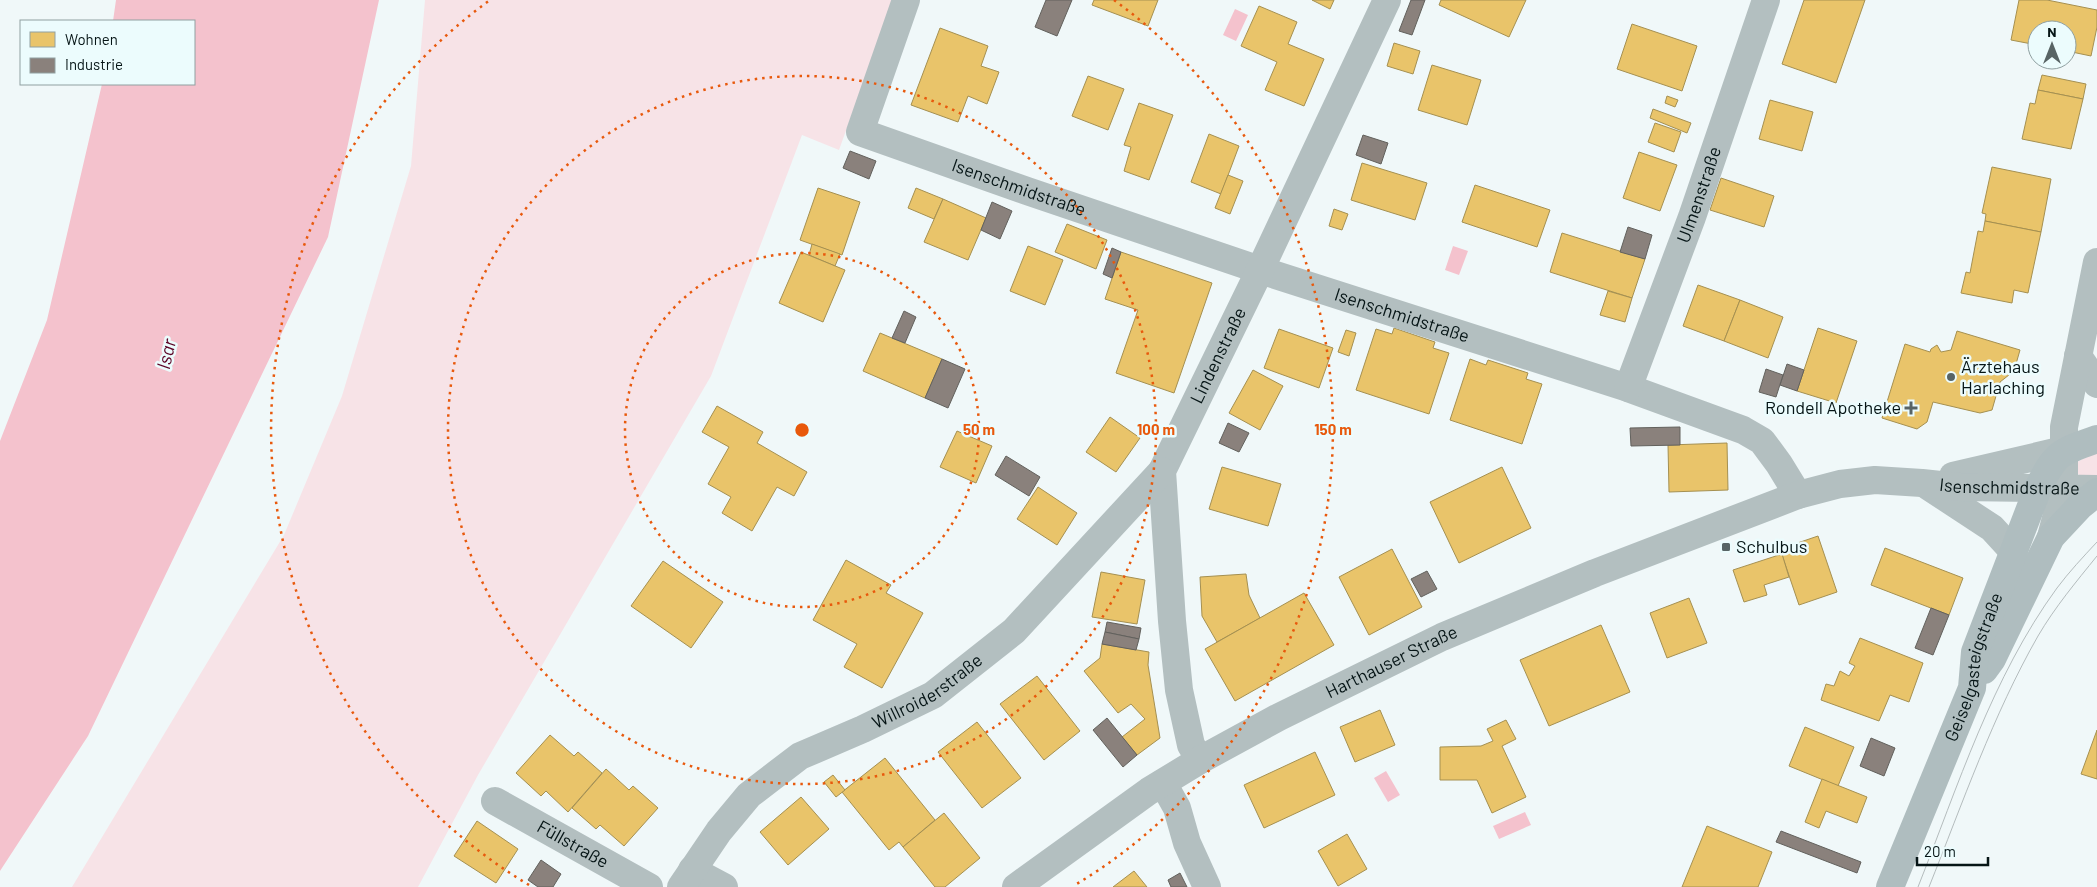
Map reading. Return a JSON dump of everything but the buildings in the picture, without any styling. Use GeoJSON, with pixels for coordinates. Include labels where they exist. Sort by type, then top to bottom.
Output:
{"type":"FeatureCollection","features":[{"type":"Feature","properties":{"kind":"main road"},"geometry":{"type":"LineString","coordinates":[[2064,450],[2097,440]]}},
{"type":"Feature","properties":{"kind":"main road","name":"Geiselgasteigstraße"},"geometry":{"type":"LineString","coordinates":[[1890,887],[1972,688],[1975,652],[2014,552],[2051,488],[2049,466],[2064,450]]}},
{"type":"Feature","properties":{"kind":"main road"},"geometry":{"type":"LineString","coordinates":[[1972,688],[1992,659],[2051,537],[2097,490]]}},
{"type":"Feature","properties":{"kind":"street","name":"Isenschmidstraße"},"geometry":{"type":"LineString","coordinates":[[906,0],[860,132],[1260,270],[1628,388],[1743,430],[1762,441],[1798,495],[1840,484],[1875,480],[1959,488],[2097,490]]}},
{"type":"Feature","properties":{"kind":"street","name":"Lindenstraße"},"geometry":{"type":"LineString","coordinates":[[1200,760],[1191,745],[1180,690],[1172,621],[1162,471],[1260,270],[1387,0]]}},
{"type":"Feature","properties":{"kind":"street","name":"Ulmenstraße"},"geometry":{"type":"LineString","coordinates":[[1628,388],[1692,217],[1766,0]]}},
{"type":"Feature","properties":{"kind":"street"},"geometry":{"type":"LineString","coordinates":[[2064,450],[2064,427],[2097,262]]}},
{"type":"Feature","properties":{"kind":"street"},"geometry":{"type":"LineString","coordinates":[[2078,356],[2097,384]]}},
{"type":"Feature","properties":{"kind":"street","name":"Isenschmidstraße"},"geometry":{"type":"LineString","coordinates":[[1922,483],[2019,462],[2064,450]]}},
{"type":"Feature","properties":{"kind":"street","name":"Willroiderstraße"},"geometry":{"type":"LineString","coordinates":[[686,879],[722,826],[750,795],[800,756],[863,729],[933,695],[1014,631],[1162,471]]}},
{"type":"Feature","properties":{"kind":"street","name":"Isenschmidstraße"},"geometry":{"type":"LineString","coordinates":[[1922,483],[1992,528],[2014,552]]}},
{"type":"Feature","properties":{"kind":"street","name":"Geiselgasteigstraße"},"geometry":{"type":"LineString","coordinates":[[2051,488],[2051,537]]}},
{"type":"Feature","properties":{"kind":"street","name":"Harthauser Straße"},"geometry":{"type":"LineString","coordinates":[[1016,887],[1163,783],[1200,760],[1279,717],[1442,638],[1595,573],[1798,495]]}},
{"type":"Feature","properties":{"kind":"street"},"geometry":{"type":"LineString","coordinates":[[1163,783],[1177,808],[1187,843],[1207,887]]}},
{"type":"Feature","properties":{"kind":"street","name":"Füllstraße"},"geometry":{"type":"LineString","coordinates":[[495,800],[649,887]]}},
{"type":"Feature","properties":{"kind":"street"},"geometry":{"type":"LineString","coordinates":[[686,879],[724,887]]}},
{"type":"Feature","properties":{"kind":"shaded area"},"geometry":{"type":"Polygon","coordinates":[[[425,0],[893,0],[839,150],[802,135],[711,376],[478,775],[418,887],[72,887],[284,535],[342,396],[411,166],[425,0]]]}},
{"type":"Feature","properties":{"kind":"shaded area"},"geometry":{"type":"Polygon","coordinates":[[[2097,452],[2097,475],[2086,477],[2078,474],[2076,472],[2077,462],[2097,452]]]}},
{"type":"Feature","properties":{"kind":"water","name":"Isar"},"geometry":{"type":"Polygon","coordinates":[[[116,0],[379,0],[328,237],[88,736],[0,871],[0,441],[47,320],[102,85],[195,85],[195,20],[113,20],[116,0]]]}},
{"type":"Feature","properties":{"kind":"water"},"geometry":{"type":"Polygon","coordinates":[[[1235,9],[1248,15],[1236,41],[1223,35],[1235,9]]]}},
{"type":"Feature","properties":{"kind":"water"},"geometry":{"type":"Polygon","coordinates":[[[1453,246],[1468,251],[1459,275],[1445,270],[1453,246]]]}},
{"type":"Feature","properties":{"kind":"water"},"geometry":{"type":"Polygon","coordinates":[[[1386,771],[1400,795],[1388,802],[1374,778],[1386,771]]]}},
{"type":"Feature","properties":{"kind":"water"},"geometry":{"type":"Polygon","coordinates":[[[1525,812],[1531,825],[1499,839],[1493,826],[1525,812]]]}},
{"type":"Feature","properties":{"kind":"tram line"},"geometry":{"type":"LineString","coordinates":[[1918,887],[1962,771],[2013,658],[2057,588],[2097,542]]}},
{"type":"Feature","properties":{"kind":"tram line"},"geometry":{"type":"LineString","coordinates":[[1929,887],[1979,759],[2022,666],[2051,615],[2097,556]]}},
{"type":"Feature","properties":{"kind":"place","name":"Ärztehaus Harlaching"},"geometry":{"type":"Point","coordinates":[1951,377]}},
{"type":"Feature","properties":{"kind":"place","name":"Rondell Apotheke"},"geometry":{"type":"Point","coordinates":[1911,408]}},
{"type":"Feature","properties":{"kind":"place","name":"Schulbus"},"geometry":{"type":"Point","coordinates":[1726,547]}}]}
